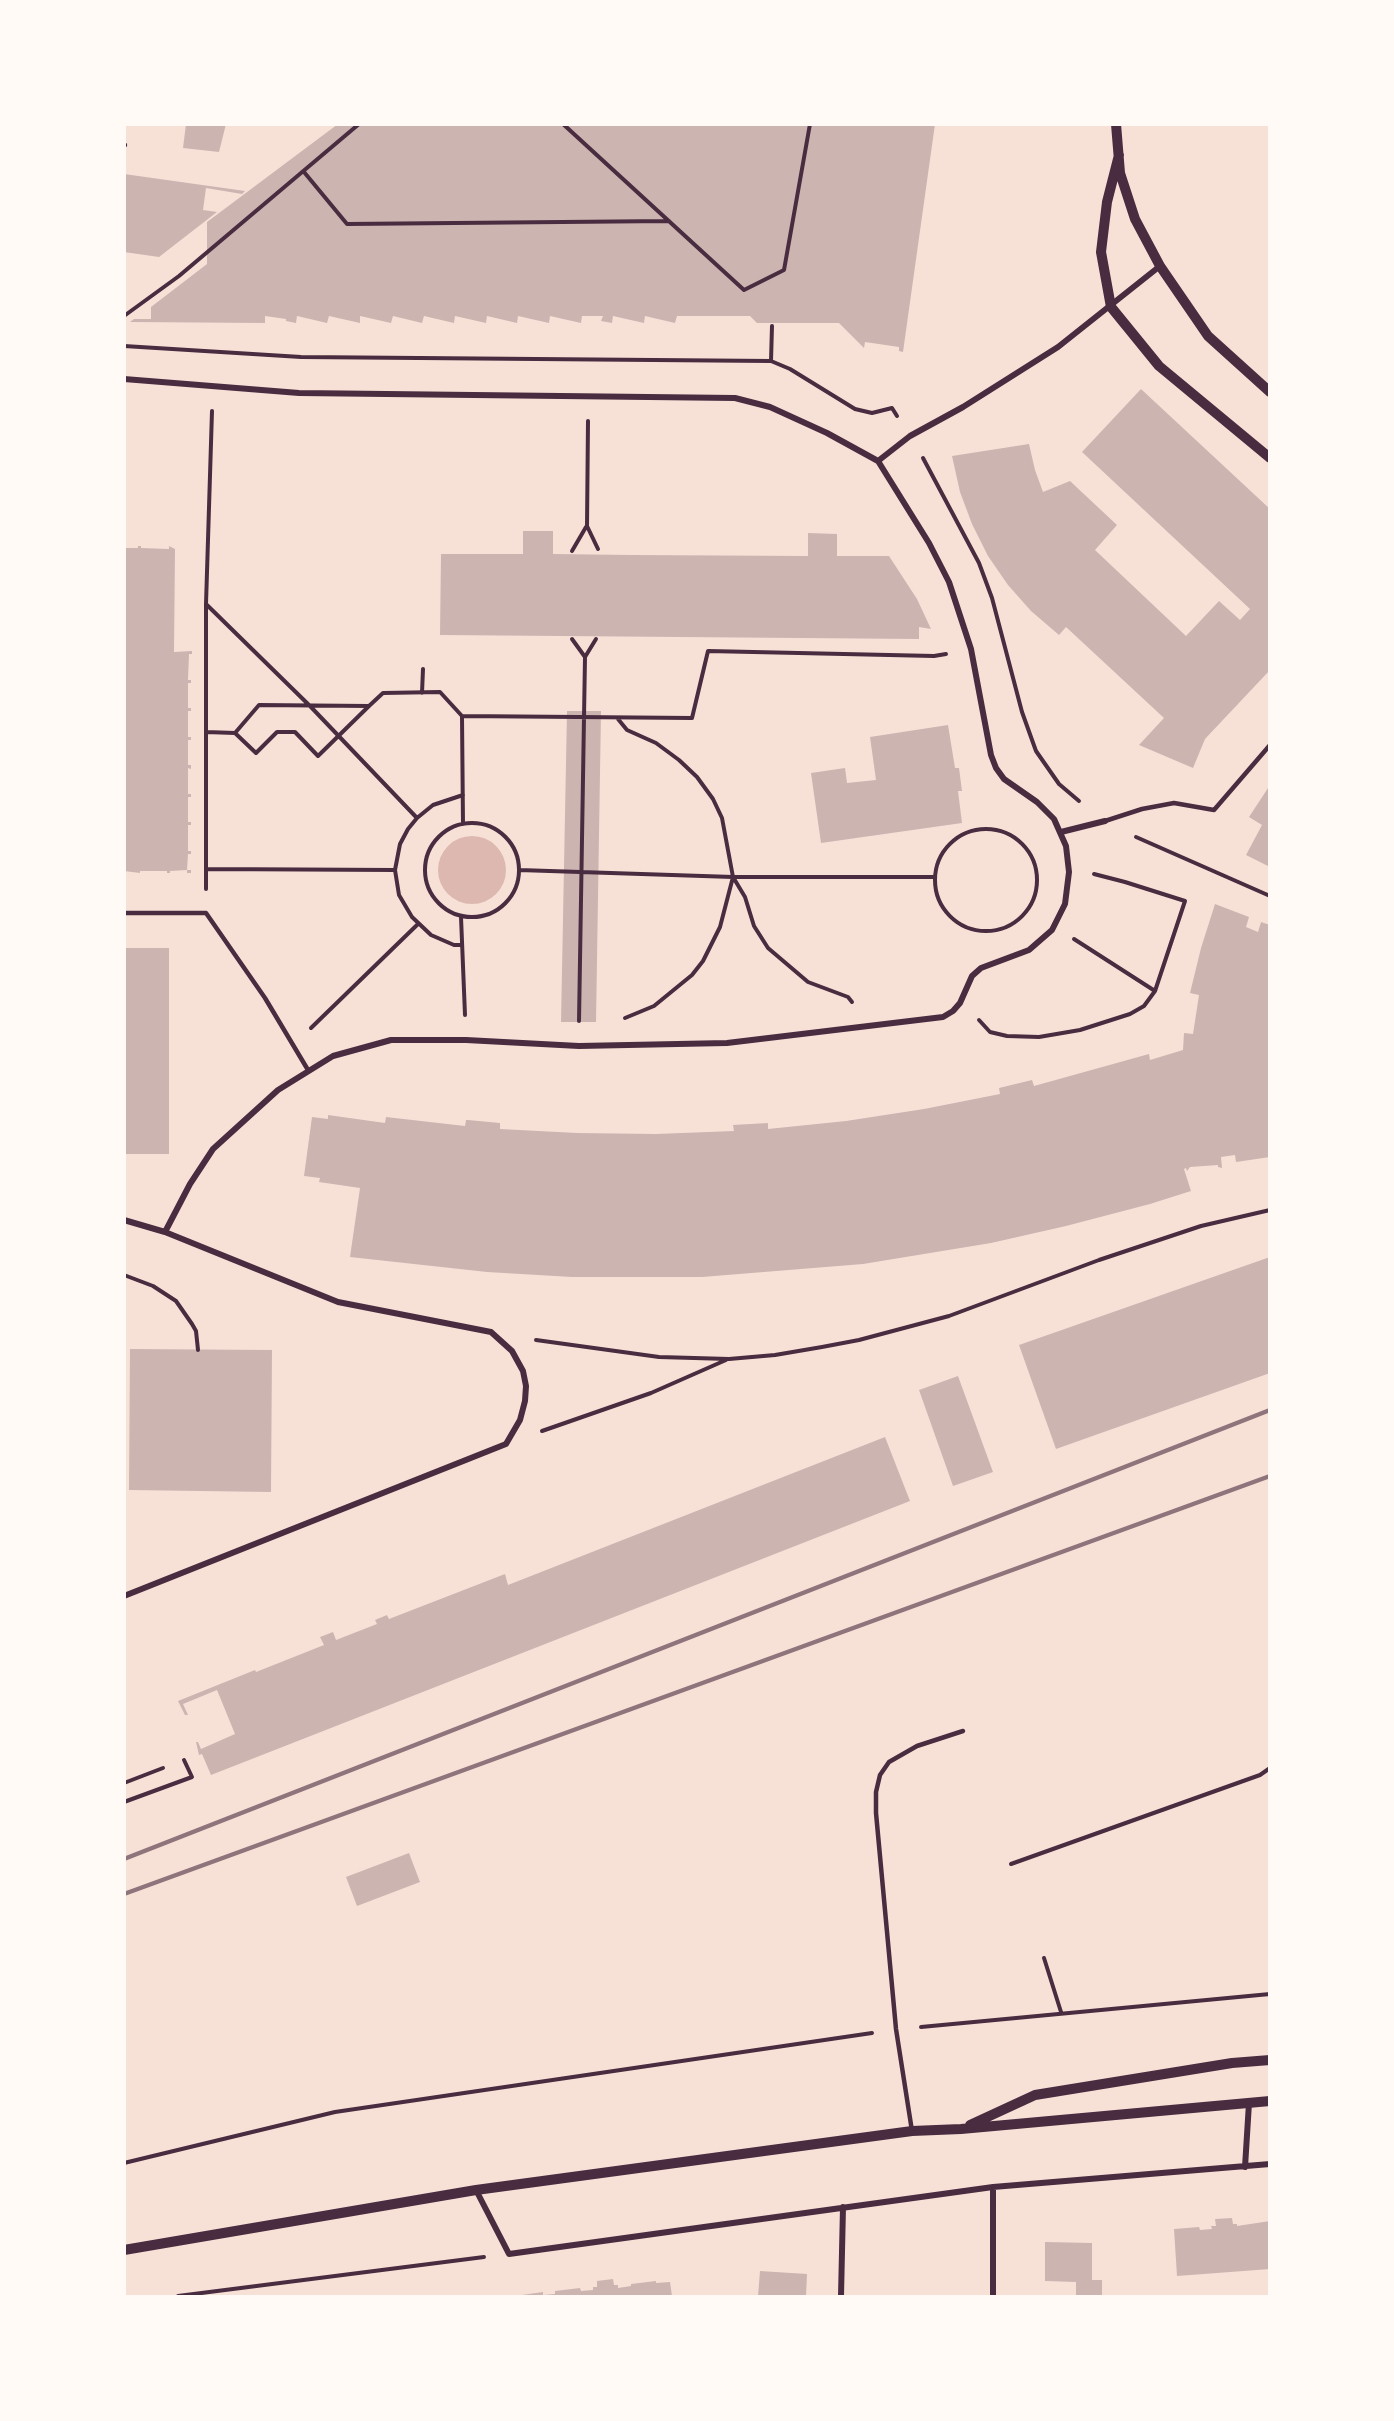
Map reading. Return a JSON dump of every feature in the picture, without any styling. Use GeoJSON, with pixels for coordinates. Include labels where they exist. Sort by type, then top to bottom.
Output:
{"type":"FeatureCollection","features":[{"type":"Feature","properties":{"kind":"street"},"geometry":{"type":"LineString","coordinates":[[1116,124],[1120,173],[1136,219],[1160,266],[1208,336],[1269,392]]}},
{"type":"Feature","properties":{"kind":"street"},"geometry":{"type":"LineString","coordinates":[[1119,155],[1107,202],[1101,252],[1111,307],[1159,366],[1269,458]]}},
{"type":"Feature","properties":{"kind":"street"},"geometry":{"type":"LineString","coordinates":[[878,461],[910,436],[963,407],[1058,347],[1160,266]]}},
{"type":"Feature","properties":{"kind":"street"},"geometry":{"type":"LineString","coordinates":[[124,379],[299,393],[735,398],[770,406],[826,433],[878,461],[929,543],[949,582],[971,649],[991,755],[996,768],[1004,779],[1047,810],[1061,832],[1066,846],[1069,872],[1065,904],[1054,926],[1042,941],[1029,950],[981,968],[972,976],[960,1003],[943,1017],[727,1043],[579,1046],[466,1040],[391,1040],[333,1056],[278,1090],[213,1149],[190,1184],[165,1232]]}},
{"type":"Feature","properties":{"kind":"street"},"geometry":{"type":"LineString","coordinates":[[1061,832],[1105,821]]}},
{"type":"Feature","properties":{"kind":"street"},"geometry":{"type":"LineString","coordinates":[[124,1220],[165,1232],[338,1302],[491,1332],[512,1351],[523,1371],[526,1386],[520,1420],[506,1444],[124,1596]]}},
{"type":"Feature","properties":{"kind":"street"},"geometry":{"type":"LineString","coordinates":[[962,2129],[1035,2095],[1232,2063],[1269,2060]]}},
{"type":"Feature","properties":{"kind":"street"},"geometry":{"type":"LineString","coordinates":[[125,2250],[476,2190],[912,2131],[962,2129],[1269,2101]]}},
{"type":"Feature","properties":{"kind":"street"},"geometry":{"type":"LineString","coordinates":[[1245,2167],[1249,2103]]}},
{"type":"Feature","properties":{"kind":"street"},"geometry":{"type":"LineString","coordinates":[[476,2190],[509,2254],[993,2187],[1269,2164]]}},
{"type":"Feature","properties":{"kind":"street"},"geometry":{"type":"LineString","coordinates":[[993,2187],[993,2296]]}},
{"type":"Feature","properties":{"kind":"street"},"geometry":{"type":"LineString","coordinates":[[842,2296],[843,2207]]}},
{"type":"Feature","properties":{"kind":"lane"},"geometry":{"type":"LineString","coordinates":[[1105,821],[1143,809],[1174,803],[1214,810],[1269,745]]}},
{"type":"Feature","properties":{"kind":"lane"},"geometry":{"type":"LineString","coordinates":[[124,913],[206,912],[265,998],[308,1070]]}},
{"type":"Feature","properties":{"kind":"lane"},"geometry":{"type":"LineString","coordinates":[[912,2131],[896,2029],[876,1813],[878,1783],[880,1775],[889,1762],[905,1751],[963,1731]]}},
{"type":"Feature","properties":{"kind":"path"},"geometry":{"type":"LineString","coordinates":[[124,316],[179,276],[359,124]]}},
{"type":"Feature","properties":{"kind":"path"},"geometry":{"type":"LineString","coordinates":[[563,124],[744,290],[784,270],[810,124]]}},
{"type":"Feature","properties":{"kind":"path"},"geometry":{"type":"LineString","coordinates":[[304,172],[347,224],[670,221]]}},
{"type":"Feature","properties":{"kind":"path"},"geometry":{"type":"LineString","coordinates":[[771,361],[772,326]]}},
{"type":"Feature","properties":{"kind":"path"},"geometry":{"type":"LineString","coordinates":[[124,346],[301,357],[771,361],[790,369],[855,409],[872,413],[892,408],[910,436],[980,563],[992,598],[1022,712],[1036,751],[1059,784],[1105,821],[1269,896]]}},
{"type":"Feature","properties":{"kind":"path"},"geometry":{"type":"LineString","coordinates":[[572,551],[586,526],[589,359]]}},
{"type":"Feature","properties":{"kind":"path"},"geometry":{"type":"LineString","coordinates":[[206,912],[206,604],[214,386]]}},
{"type":"Feature","properties":{"kind":"path"},"geometry":{"type":"LineString","coordinates":[[586,526],[598,549]]}},
{"type":"Feature","properties":{"kind":"path"},"geometry":{"type":"LineString","coordinates":[[206,604],[310,706],[417,818]]}},
{"type":"Feature","properties":{"kind":"path"},"geometry":{"type":"LineString","coordinates":[[572,639],[585,657]]}},
{"type":"Feature","properties":{"kind":"path"},"geometry":{"type":"LineString","coordinates":[[579,1046],[585,657],[596,639]]}},
{"type":"Feature","properties":{"kind":"path"},"geometry":{"type":"LineString","coordinates":[[462,716],[692,718],[708,651],[934,656],[1004,642]]}},
{"type":"Feature","properties":{"kind":"path"},"geometry":{"type":"LineString","coordinates":[[422,693],[423,669]]}},
{"type":"Feature","properties":{"kind":"path"},"geometry":{"type":"LineString","coordinates":[[206,732],[235,733],[256,753],[277,732],[295,732],[318,756],[383,693],[440,692],[462,716],[463,824]]}},
{"type":"Feature","properties":{"kind":"path"},"geometry":{"type":"LineString","coordinates":[[235,733],[259,705],[369,706]]}},
{"type":"Feature","properties":{"kind":"path"},"geometry":{"type":"LineString","coordinates":[[617,718],[627,730],[656,743],[679,760],[697,777],[713,799],[722,818],[733,877],[745,897],[754,926],[768,948],[808,982],[848,997],[872,1024]]}},
{"type":"Feature","properties":{"kind":"path"},"geometry":{"type":"LineString","coordinates":[[462,945],[454,945],[430,935],[418,924],[399,895],[395,870],[400,844],[417,818],[433,805],[463,795]]}},
{"type":"Feature","properties":{"kind":"path"},"geometry":{"type":"LineString","coordinates":[[463,824],[483,825],[502,834],[511,844],[517,857],[519,870],[514,891],[501,908],[489,915],[461,917],[446,910],[434,900],[427,885],[424,870],[427,854],[435,840],[448,830],[463,824]]}},
{"type":"Feature","properties":{"kind":"path"},"geometry":{"type":"LineString","coordinates":[[990,828],[1005,832],[1020,840],[1030,853],[1037,868],[1038,884],[1034,901],[1028,909],[1012,924],[997,930],[979,931],[962,925],[948,915],[938,900],[935,877],[936,865],[944,849],[957,837],[973,830],[990,828]]}},
{"type":"Feature","properties":{"kind":"path"},"geometry":{"type":"LineString","coordinates":[[206,869],[395,870]]}},
{"type":"Feature","properties":{"kind":"path"},"geometry":{"type":"LineString","coordinates":[[519,870],[733,877],[935,877]]}},
{"type":"Feature","properties":{"kind":"path"},"geometry":{"type":"LineString","coordinates":[[963,993],[980,1023],[990,1032],[1007,1036],[1039,1037],[1080,1030],[1130,1014],[1144,1006],[1155,991],[1185,901],[1097,874],[1069,872]]}},
{"type":"Feature","properties":{"kind":"path"},"geometry":{"type":"LineString","coordinates":[[579,1046],[634,1013],[654,1006],[692,975],[704,961],[720,927],[733,877]]}},
{"type":"Feature","properties":{"kind":"path"},"geometry":{"type":"LineString","coordinates":[[1028,909],[1155,991]]}},
{"type":"Feature","properties":{"kind":"path"},"geometry":{"type":"LineString","coordinates":[[461,917],[466,1040]]}},
{"type":"Feature","properties":{"kind":"path"},"geometry":{"type":"LineString","coordinates":[[308,1070],[309,1030],[418,924]]}},
{"type":"Feature","properties":{"kind":"path"},"geometry":{"type":"LineString","coordinates":[[491,1332],[566,1345],[659,1357],[729,1359],[775,1355],[859,1340],[949,1316],[1099,1260],[1200,1226],[1269,1210]]}},
{"type":"Feature","properties":{"kind":"path"},"geometry":{"type":"LineString","coordinates":[[124,1275],[153,1286],[176,1301],[187,1314],[196,1331],[198,1350]]}},
{"type":"Feature","properties":{"kind":"path"},"geometry":{"type":"LineString","coordinates":[[506,1444],[651,1393],[729,1359]]}},
{"type":"Feature","properties":{"kind":"path"},"geometry":{"type":"LineString","coordinates":[[124,1802],[192,1777],[184,1760]]}},
{"type":"Feature","properties":{"kind":"path"},"geometry":{"type":"LineString","coordinates":[[124,1783],[163,1768]]}},
{"type":"Feature","properties":{"kind":"path"},"geometry":{"type":"LineString","coordinates":[[1011,1864],[1260,1775],[1269,1768]]}},
{"type":"Feature","properties":{"kind":"path"},"geometry":{"type":"LineString","coordinates":[[1044,1958],[1061,2013]]}},
{"type":"Feature","properties":{"kind":"path"},"geometry":{"type":"LineString","coordinates":[[124,2163],[335,2112],[896,2029],[1269,1994]]}},
{"type":"Feature","properties":{"kind":"path"},"geometry":{"type":"LineString","coordinates":[[178,2296],[509,2254]]}},
{"type":"Feature","properties":{"kind":"shaded area"},"geometry":{"type":"Polygon","coordinates":[[[465,836],[479,836],[491,841],[501,851],[506,870],[501,889],[491,899],[479,904],[465,904],[453,899],[443,889],[438,877],[438,863],[443,851],[453,841],[465,836]]]}},
{"type":"Feature","properties":{"kind":"building"},"geometry":{"type":"Polygon","coordinates":[[[186,124],[226,124],[219,152],[183,148],[186,124]]]}},
{"type":"Feature","properties":{"kind":"building"},"geometry":{"type":"Polygon","coordinates":[[[338,124],[935,124],[903,352],[899,351],[899,347],[865,342],[864,348],[839,323],[757,323],[750,316],[677,316],[675,323],[645,316],[644,323],[613,316],[612,323],[601,321],[603,316],[582,316],[581,323],[550,316],[549,323],[518,316],[517,323],[487,316],[486,323],[455,316],[454,323],[424,316],[422,323],[393,316],[391,323],[360,316],[360,323],[329,316],[327,323],[297,316],[296,323],[265,316],[265,323],[130,322],[134,319],[151,319],[151,307],[207,264],[207,222],[338,124]]]}},
{"type":"Feature","properties":{"kind":"building"},"geometry":{"type":"Polygon","coordinates":[[[124,174],[245,191],[242,194],[206,188],[203,210],[217,212],[159,257],[124,252],[124,174]]]}},
{"type":"Feature","properties":{"kind":"building"},"geometry":{"type":"Polygon","coordinates":[[[1141,389],[1270,509],[1270,670],[1205,739],[1193,768],[1139,745],[1164,718],[1066,627],[1059,635],[1031,611],[1008,585],[988,556],[972,524],[960,492],[952,456],[1029,444],[1043,492],[1070,481],[1117,525],[1095,550],[1186,636],[1219,601],[1240,620],[1250,609],[1082,452],[1141,389]]]}},
{"type":"Feature","properties":{"kind":"building"},"geometry":{"type":"Polygon","coordinates":[[[523,531],[553,531],[553,554],[631,555],[808,556],[808,533],[837,534],[837,556],[889,556],[917,599],[931,629],[919,627],[919,639],[440,635],[441,554],[523,554],[523,531]]]}},
{"type":"Feature","properties":{"kind":"building"},"geometry":{"type":"Polygon","coordinates":[[[138,546],[169,549],[169,546],[175,549],[174,652],[192,651],[192,654],[189,654],[188,680],[191,680],[191,683],[188,683],[188,708],[191,708],[191,711],[188,711],[188,737],[191,737],[191,740],[188,740],[188,765],[191,765],[191,769],[188,768],[188,794],[191,794],[191,797],[188,797],[188,822],[191,822],[191,825],[188,825],[188,851],[191,851],[191,854],[188,854],[187,870],[170,871],[170,873],[167,871],[140,871],[140,873],[124,871],[124,548],[138,548],[138,546]]]}},
{"type":"Feature","properties":{"kind":"building"},"geometry":{"type":"Polygon","coordinates":[[[567,711],[601,711],[596,1022],[561,1022],[567,711]]]}},
{"type":"Feature","properties":{"kind":"building"},"geometry":{"type":"Polygon","coordinates":[[[948,725],[955,768],[959,768],[962,791],[958,791],[962,823],[821,843],[811,773],[845,768],[847,783],[876,780],[870,737],[948,725]]]}},
{"type":"Feature","properties":{"kind":"building"},"geometry":{"type":"Polygon","coordinates":[[[1270,785],[1270,867],[1246,855],[1262,825],[1249,817],[1270,785]]]}},
{"type":"Feature","properties":{"kind":"building"},"geometry":{"type":"Polygon","coordinates":[[[1215,904],[1249,917],[1246,927],[1258,932],[1261,922],[1270,925],[1270,1157],[1236,1162],[1235,1155],[1221,1157],[1222,1168],[1218,1165],[1190,1167],[1187,1171],[1186,1168],[1184,1169],[1191,1191],[1150,1204],[991,1243],[863,1264],[702,1277],[572,1277],[487,1272],[350,1257],[360,1188],[319,1182],[320,1178],[304,1176],[312,1117],[328,1119],[328,1115],[385,1123],[386,1117],[465,1126],[468,1120],[500,1123],[500,1129],[577,1133],[656,1134],[734,1131],[733,1125],[768,1123],[768,1129],[846,1121],[924,1109],[1000,1094],[999,1088],[1032,1080],[1034,1086],[1149,1054],[1150,1060],[1183,1050],[1184,1033],[1193,1034],[1199,995],[1190,993],[1215,904]]]}},
{"type":"Feature","properties":{"kind":"building"},"geometry":{"type":"Polygon","coordinates":[[[124,948],[169,948],[169,1154],[124,1154],[124,948]]]}},
{"type":"Feature","properties":{"kind":"building"},"geometry":{"type":"Polygon","coordinates":[[[1270,1257],[1270,1373],[1056,1449],[1019,1345],[1270,1257]]]}},
{"type":"Feature","properties":{"kind":"building"},"geometry":{"type":"Polygon","coordinates":[[[130,1349],[272,1350],[271,1492],[129,1490],[130,1349]]]}},
{"type":"Feature","properties":{"kind":"building"},"geometry":{"type":"Polygon","coordinates":[[[958,1376],[993,1472],[953,1486],[919,1390],[958,1376]]]}},
{"type":"Feature","properties":{"kind":"building"},"geometry":{"type":"Polygon","coordinates":[[[885,1437],[910,1501],[211,1775],[202,1754],[199,1755],[196,1742],[201,1749],[235,1734],[217,1690],[183,1704],[188,1715],[185,1715],[178,1701],[324,1645],[320,1637],[333,1632],[336,1640],[377,1624],[375,1620],[387,1615],[389,1619],[505,1574],[508,1585],[885,1437]]]}},
{"type":"Feature","properties":{"kind":"building"},"geometry":{"type":"Polygon","coordinates":[[[409,1853],[420,1882],[357,1906],[346,1877],[409,1853]]]}},
{"type":"Feature","properties":{"kind":"building"},"geometry":{"type":"Polygon","coordinates":[[[1232,2218],[1233,2224],[1237,2226],[1270,2221],[1270,2269],[1177,2276],[1174,2229],[1199,2227],[1200,2230],[1212,2229],[1211,2226],[1216,2226],[1215,2219],[1232,2218]]]}},
{"type":"Feature","properties":{"kind":"building"},"geometry":{"type":"Polygon","coordinates":[[[1045,2242],[1092,2243],[1092,2280],[1102,2280],[1102,2296],[1076,2296],[1076,2282],[1045,2281],[1045,2242]]]}},
{"type":"Feature","properties":{"kind":"building"},"geometry":{"type":"Polygon","coordinates":[[[760,2271],[807,2274],[806,2296],[758,2296],[760,2271]]]}},
{"type":"Feature","properties":{"kind":"building"},"geometry":{"type":"Polygon","coordinates":[[[613,2279],[614,2285],[618,2285],[618,2288],[656,2281],[656,2283],[670,2282],[672,2296],[515,2296],[543,2292],[543,2295],[555,2294],[555,2291],[580,2288],[581,2291],[593,2290],[593,2287],[597,2287],[597,2281],[613,2279]]]}},
{"type":"Feature","properties":{"kind":"railway"},"geometry":{"type":"LineString","coordinates":[[124,1859],[1270,1410]]}},
{"type":"Feature","properties":{"kind":"railway"},"geometry":{"type":"LineString","coordinates":[[124,1894],[1270,1476]]}}]}
